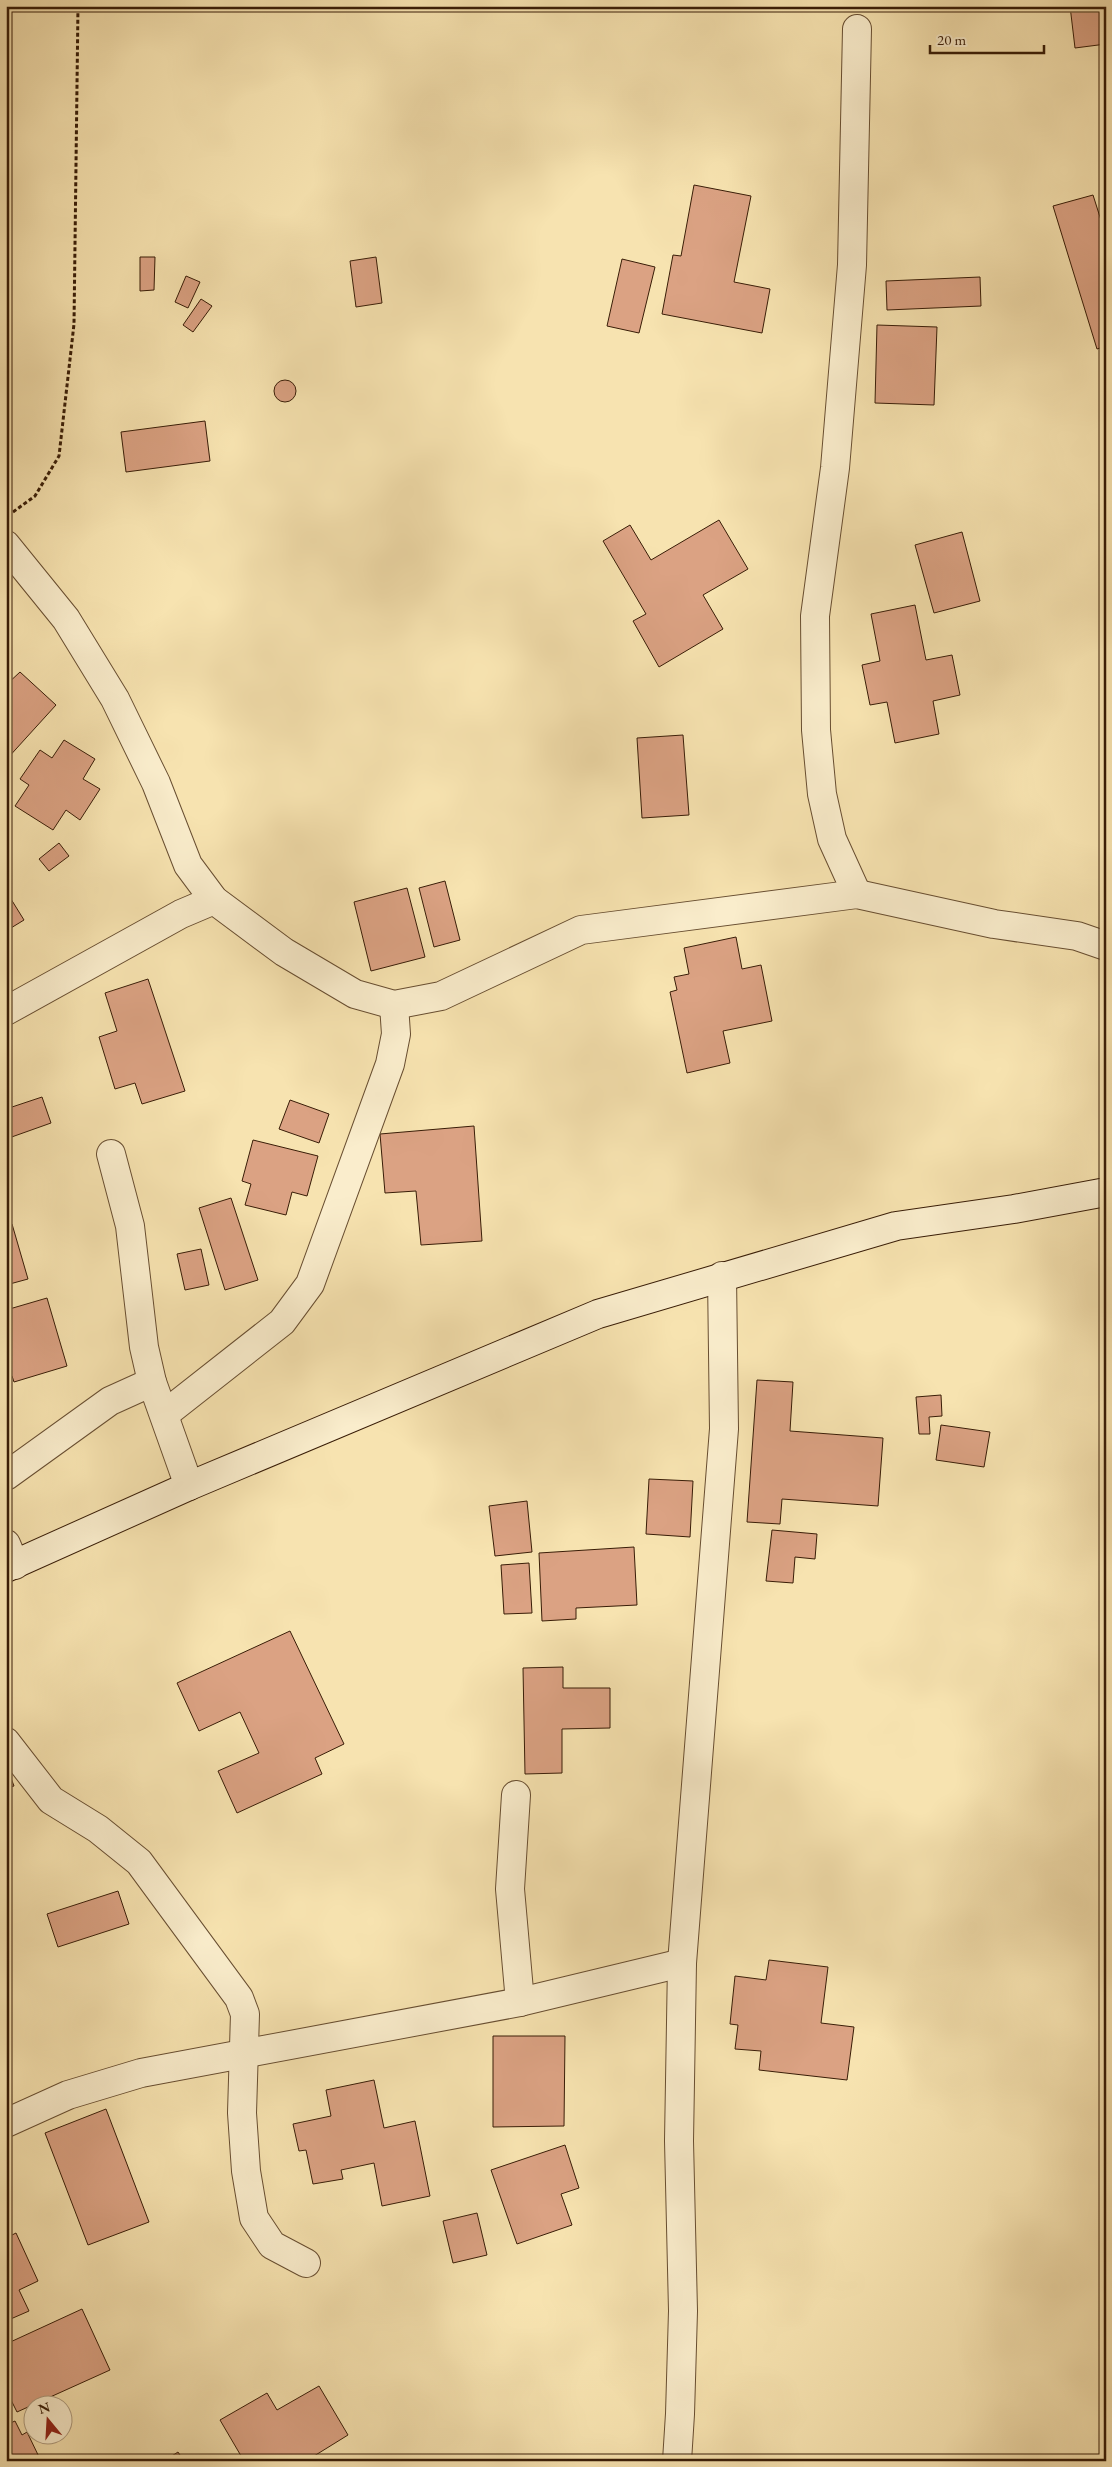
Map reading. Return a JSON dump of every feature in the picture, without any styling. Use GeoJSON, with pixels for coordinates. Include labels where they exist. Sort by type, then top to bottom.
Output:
{"type":"FeatureCollection","features":[{"type":"Feature","properties":{"kind":"street"},"geometry":{"type":"LineString","coordinates":[[857,29],[852,265],[835,468],[815,626],[816,730],[822,794],[832,839],[857,894]]}},
{"type":"Feature","properties":{"kind":"street"},"geometry":{"type":"LineString","coordinates":[[6,545],[66,619],[115,699],[156,783],[188,865],[214,900],[284,952],[355,994],[394,1006],[441,996],[581,930],[857,894],[994,924],[1077,936],[1106,946]]}},
{"type":"Feature","properties":{"kind":"street"},"geometry":{"type":"LineString","coordinates":[[6,1011],[181,914],[214,900]]}},
{"type":"Feature","properties":{"kind":"street"},"geometry":{"type":"LineString","coordinates":[[165,1414],[282,1322],[310,1284],[390,1064],[396,1034],[394,1006]]}},
{"type":"Feature","properties":{"kind":"street"},"geometry":{"type":"LineString","coordinates":[[111,1154],[130,1226],[144,1347],[152,1382],[165,1414],[189,1486]]}},
{"type":"Feature","properties":{"kind":"street"},"geometry":{"type":"LineString","coordinates":[[9,1559],[189,1486],[598,1314],[896,1226],[1014,1209],[1106,1192]]}},
{"type":"Feature","properties":{"kind":"street"},"geometry":{"type":"LineString","coordinates":[[677,2461],[683,2311],[679,2141],[682,1964],[724,1429],[722,1276]]}},
{"type":"Feature","properties":{"kind":"street"},"geometry":{"type":"LineString","coordinates":[[6,1476],[110,1401],[152,1382]]}},
{"type":"Feature","properties":{"kind":"street"},"geometry":{"type":"LineString","coordinates":[[6,1742],[51,1800],[98,1830],[139,1862],[240,1998],[245,2014],[246,2032],[243,2053],[242,2113],[246,2171],[254,2218],[272,2245],[306,2263]]}},
{"type":"Feature","properties":{"kind":"street"},"geometry":{"type":"LineString","coordinates":[[516,1795],[510,1889],[520,2002]]}},
{"type":"Feature","properties":{"kind":"street"},"geometry":{"type":"LineString","coordinates":[[6,2123],[68,2095],[141,2073],[520,2002],[682,1964]]}},
{"type":"Feature","properties":{"kind":"path"},"geometry":{"type":"LineString","coordinates":[[6,517],[35,496],[59,456],[74,324],[74,196],[78,6]]}},
{"type":"Feature","properties":{"kind":"building"},"geometry":{"type":"Polygon","coordinates":[[[1070,6],[1106,6],[1106,44],[1075,48],[1070,6]]]}},
{"type":"Feature","properties":{"kind":"building"},"geometry":{"type":"Polygon","coordinates":[[[694,185],[751,196],[734,282],[770,289],[762,333],[662,314],[673,255],[681,256],[694,185]]]}},
{"type":"Feature","properties":{"kind":"building"},"geometry":{"type":"Polygon","coordinates":[[[1093,195],[1106,236],[1106,346],[1097,349],[1053,206],[1093,195]]]}},
{"type":"Feature","properties":{"kind":"building"},"geometry":{"type":"Polygon","coordinates":[[[140,257],[155,257],[154,290],[140,291],[140,257]]]}},
{"type":"Feature","properties":{"kind":"building"},"geometry":{"type":"Polygon","coordinates":[[[376,257],[382,303],[356,307],[350,261],[376,257]]]}},
{"type":"Feature","properties":{"kind":"building"},"geometry":{"type":"Polygon","coordinates":[[[622,259],[655,267],[639,333],[607,326],[622,259]]]}},
{"type":"Feature","properties":{"kind":"building"},"geometry":{"type":"Polygon","coordinates":[[[186,276],[200,282],[188,308],[175,302],[186,276]]]}},
{"type":"Feature","properties":{"kind":"building"},"geometry":{"type":"Polygon","coordinates":[[[980,277],[981,306],[887,310],[886,281],[980,277]]]}},
{"type":"Feature","properties":{"kind":"building"},"geometry":{"type":"Polygon","coordinates":[[[201,299],[212,306],[193,332],[183,325],[201,299]]]}},
{"type":"Feature","properties":{"kind":"building"},"geometry":{"type":"Polygon","coordinates":[[[877,325],[937,327],[934,405],[875,403],[877,325]]]}},
{"type":"Feature","properties":{"kind":"building"},"geometry":{"type":"Polygon","coordinates":[[[285,380],[293,383],[296,391],[293,399],[285,402],[277,399],[274,391],[277,383],[285,380]]]}},
{"type":"Feature","properties":{"kind":"building"},"geometry":{"type":"Polygon","coordinates":[[[205,421],[210,461],[126,472],[121,432],[205,421]]]}},
{"type":"Feature","properties":{"kind":"building"},"geometry":{"type":"Polygon","coordinates":[[[719,520],[748,569],[703,595],[723,629],[659,667],[633,621],[646,614],[603,541],[630,525],[651,560],[719,520]]]}},
{"type":"Feature","properties":{"kind":"building"},"geometry":{"type":"Polygon","coordinates":[[[962,532],[980,601],[934,613],[915,545],[962,532]]]}},
{"type":"Feature","properties":{"kind":"building"},"geometry":{"type":"Polygon","coordinates":[[[915,605],[926,660],[952,655],[960,695],[933,701],[939,734],[895,743],[887,702],[870,705],[862,665],[880,661],[871,614],[915,605]]]}},
{"type":"Feature","properties":{"kind":"building"},"geometry":{"type":"Polygon","coordinates":[[[20,672],[56,705],[6,760],[6,685],[20,672]]]}},
{"type":"Feature","properties":{"kind":"building"},"geometry":{"type":"Polygon","coordinates":[[[683,735],[689,815],[642,818],[637,738],[683,735]]]}},
{"type":"Feature","properties":{"kind":"building"},"geometry":{"type":"Polygon","coordinates":[[[64,740],[95,759],[83,779],[100,789],[80,820],[66,810],[53,830],[15,806],[29,785],[20,779],[40,750],[52,758],[64,740]]]}},
{"type":"Feature","properties":{"kind":"building"},"geometry":{"type":"Polygon","coordinates":[[[59,843],[69,856],[49,871],[39,859],[59,843]]]}},
{"type":"Feature","properties":{"kind":"building"},"geometry":{"type":"Polygon","coordinates":[[[445,881],[460,940],[434,947],[419,888],[445,881]]]}},
{"type":"Feature","properties":{"kind":"building"},"geometry":{"type":"Polygon","coordinates":[[[407,888],[425,957],[371,971],[354,902],[407,888]]]}},
{"type":"Feature","properties":{"kind":"building"},"geometry":{"type":"Polygon","coordinates":[[[6,891],[24,920],[6,931],[6,891]]]}},
{"type":"Feature","properties":{"kind":"building"},"geometry":{"type":"Polygon","coordinates":[[[736,937],[742,969],[761,965],[772,1021],[723,1031],[730,1063],[687,1073],[670,992],[677,990],[674,977],[689,974],[684,948],[736,937]]]}},
{"type":"Feature","properties":{"kind":"building"},"geometry":{"type":"Polygon","coordinates":[[[148,979],[185,1091],[142,1104],[135,1083],[115,1089],[99,1037],[117,1031],[105,993],[148,979]]]}},
{"type":"Feature","properties":{"kind":"building"},"geometry":{"type":"Polygon","coordinates":[[[42,1097],[51,1123],[6,1139],[6,1109],[42,1097]]]}},
{"type":"Feature","properties":{"kind":"building"},"geometry":{"type":"Polygon","coordinates":[[[290,1100],[329,1114],[319,1143],[279,1129],[290,1100]]]}},
{"type":"Feature","properties":{"kind":"building"},"geometry":{"type":"Polygon","coordinates":[[[474,1126],[482,1241],[421,1245],[416,1191],[385,1193],[380,1134],[474,1126]]]}},
{"type":"Feature","properties":{"kind":"building"},"geometry":{"type":"Polygon","coordinates":[[[253,1140],[318,1156],[307,1196],[292,1192],[286,1215],[245,1205],[251,1184],[242,1181],[253,1140]]]}},
{"type":"Feature","properties":{"kind":"building"},"geometry":{"type":"Polygon","coordinates":[[[231,1198],[258,1280],[225,1290],[199,1208],[231,1198]]]}},
{"type":"Feature","properties":{"kind":"building"},"geometry":{"type":"Polygon","coordinates":[[[12,1224],[28,1279],[6,1285],[6,1226],[12,1224]]]}},
{"type":"Feature","properties":{"kind":"building"},"geometry":{"type":"Polygon","coordinates":[[[201,1249],[209,1285],[185,1290],[177,1254],[201,1249]]]}},
{"type":"Feature","properties":{"kind":"building"},"geometry":{"type":"Polygon","coordinates":[[[47,1298],[67,1366],[14,1382],[12,1376],[6,1377],[6,1310],[47,1298]]]}},
{"type":"Feature","properties":{"kind":"building"},"geometry":{"type":"Polygon","coordinates":[[[757,1380],[793,1382],[790,1431],[883,1438],[878,1506],[782,1499],[780,1524],[747,1522],[757,1380]]]}},
{"type":"Feature","properties":{"kind":"building"},"geometry":{"type":"Polygon","coordinates":[[[941,1395],[942,1416],[929,1417],[930,1434],[919,1434],[916,1397],[941,1395]]]}},
{"type":"Feature","properties":{"kind":"building"},"geometry":{"type":"Polygon","coordinates":[[[941,1425],[990,1432],[984,1467],[936,1460],[941,1425]]]}},
{"type":"Feature","properties":{"kind":"building"},"geometry":{"type":"Polygon","coordinates":[[[649,1479],[693,1481],[690,1537],[646,1534],[649,1479]]]}},
{"type":"Feature","properties":{"kind":"building"},"geometry":{"type":"Polygon","coordinates":[[[527,1501],[532,1552],[495,1556],[489,1506],[527,1501]]]}},
{"type":"Feature","properties":{"kind":"building"},"geometry":{"type":"Polygon","coordinates":[[[772,1530],[817,1534],[815,1559],[795,1557],[793,1583],[766,1581],[772,1530]]]}},
{"type":"Feature","properties":{"kind":"building"},"geometry":{"type":"Polygon","coordinates":[[[634,1547],[637,1605],[576,1608],[576,1619],[542,1621],[539,1553],[634,1547]]]}},
{"type":"Feature","properties":{"kind":"building"},"geometry":{"type":"Polygon","coordinates":[[[529,1563],[532,1613],[504,1614],[501,1565],[529,1563]]]}},
{"type":"Feature","properties":{"kind":"building"},"geometry":{"type":"Polygon","coordinates":[[[290,1631],[344,1744],[315,1758],[322,1774],[237,1813],[218,1771],[259,1753],[240,1712],[199,1731],[177,1683],[290,1631]]]}},
{"type":"Feature","properties":{"kind":"building"},"geometry":{"type":"Polygon","coordinates":[[[563,1667],[563,1688],[610,1688],[610,1728],[562,1729],[562,1773],[525,1774],[523,1668],[563,1667]]]}},
{"type":"Feature","properties":{"kind":"building"},"geometry":{"type":"Polygon","coordinates":[[[6,1765],[14,1786],[6,1788],[6,1765]]]}},
{"type":"Feature","properties":{"kind":"building"},"geometry":{"type":"Polygon","coordinates":[[[118,1891],[129,1924],[58,1947],[47,1914],[118,1891]]]}},
{"type":"Feature","properties":{"kind":"building"},"geometry":{"type":"Polygon","coordinates":[[[769,1960],[828,1967],[821,2023],[854,2027],[847,2080],[759,2070],[761,2051],[735,2049],[738,2025],[730,2024],[735,1976],[766,1980],[769,1960]]]}},
{"type":"Feature","properties":{"kind":"building"},"geometry":{"type":"Polygon","coordinates":[[[493,2036],[565,2036],[564,2126],[493,2127],[493,2036]]]}},
{"type":"Feature","properties":{"kind":"building"},"geometry":{"type":"Polygon","coordinates":[[[374,2080],[384,2128],[415,2121],[430,2196],[382,2206],[374,2163],[341,2170],[343,2179],[313,2184],[306,2150],[299,2151],[293,2124],[331,2116],[326,2090],[374,2080]]]}},
{"type":"Feature","properties":{"kind":"building"},"geometry":{"type":"Polygon","coordinates":[[[106,2109],[149,2222],[88,2245],[45,2133],[106,2109]]]}},
{"type":"Feature","properties":{"kind":"building"},"geometry":{"type":"Polygon","coordinates":[[[565,2145],[579,2188],[561,2194],[572,2225],[517,2244],[491,2170],[565,2145]]]}},
{"type":"Feature","properties":{"kind":"building"},"geometry":{"type":"Polygon","coordinates":[[[477,2213],[487,2255],[453,2263],[443,2221],[477,2213]]]}},
{"type":"Feature","properties":{"kind":"building"},"geometry":{"type":"Polygon","coordinates":[[[16,2233],[38,2281],[19,2290],[29,2311],[6,2321],[6,2238],[16,2233]]]}},
{"type":"Feature","properties":{"kind":"building"},"geometry":{"type":"Polygon","coordinates":[[[82,2309],[110,2370],[57,2394],[22,2394],[22,2410],[17,2412],[6,2390],[6,2344],[82,2309]]]}},
{"type":"Feature","properties":{"kind":"building"},"geometry":{"type":"Polygon","coordinates":[[[319,2386],[348,2435],[306,2461],[244,2461],[220,2420],[267,2393],[277,2410],[319,2386]]]}},
{"type":"Feature","properties":{"kind":"building"},"geometry":{"type":"Polygon","coordinates":[[[15,2421],[22,2435],[22,2444],[33,2444],[41,2461],[6,2461],[6,2425],[15,2421]]]}},
{"type":"Feature","properties":{"kind":"building"},"geometry":{"type":"Polygon","coordinates":[[[178,2452],[184,2461],[164,2461],[178,2452]]]}}]}
